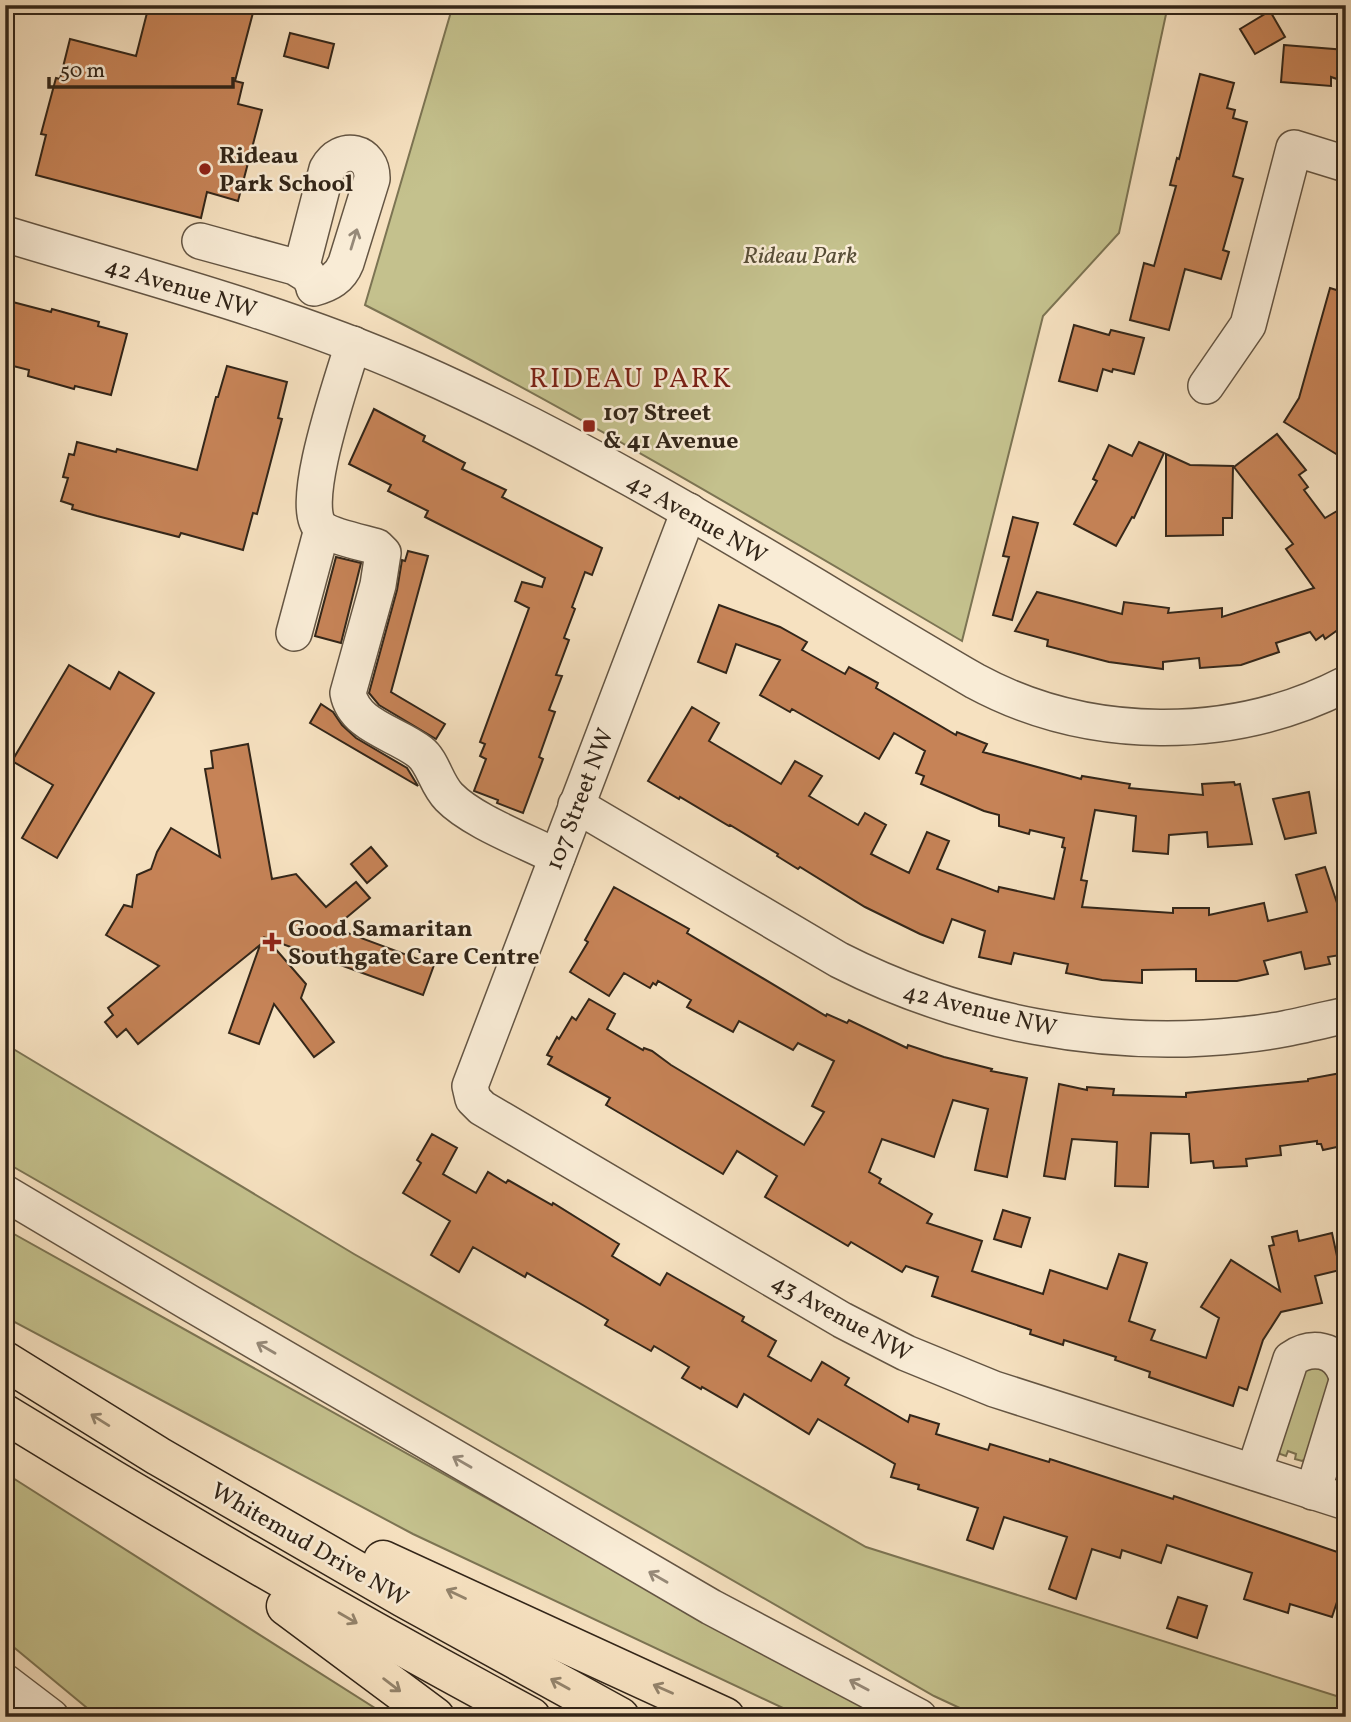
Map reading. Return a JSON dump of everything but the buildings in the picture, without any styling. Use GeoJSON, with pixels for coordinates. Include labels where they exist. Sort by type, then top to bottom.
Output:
{"type":"FeatureCollection","features":[{"type":"Feature","properties":{"kind":"highway","name":"Whitemud Drive NW"},"geometry":{"type":"LineString","coordinates":[[5,1361],[158,1456],[404,1598],[620,1717]]}},
{"type":"Feature","properties":{"kind":"highway","name":"Whitemud Drive NW"},"geometry":{"type":"LineString","coordinates":[[5,1414],[141,1498],[384,1638],[531,1717]]}},
{"type":"Feature","properties":{"kind":"highway"},"geometry":{"type":"LineString","coordinates":[[158,1456],[725,1717]]}},
{"type":"Feature","properties":{"kind":"highway"},"geometry":{"type":"LineString","coordinates":[[141,1498],[435,1717]]}},
{"type":"Feature","properties":{"kind":"street"},"geometry":{"type":"LineString","coordinates":[[1206,386],[1248,325],[1294,148],[1346,164]]}},
{"type":"Feature","properties":{"kind":"street","name":"42 Avenue NW"},"geometry":{"type":"LineString","coordinates":[[5,234],[304,326],[353,344],[499,409],[689,511],[975,681],[1020,703],[1057,714],[1115,725],[1189,727],[1236,722],[1296,706],[1346,684]]}},
{"type":"Feature","properties":{"kind":"street"},"geometry":{"type":"LineString","coordinates":[[200,241],[307,279],[304,326]]}},
{"type":"Feature","properties":{"kind":"street"},"geometry":{"type":"LineString","coordinates":[[353,344],[316,472],[313,507],[314,520],[322,530],[377,547],[383,553],[378,585],[348,693],[350,704],[355,712],[424,755],[436,780],[450,798],[473,814],[557,857]]}},
{"type":"Feature","properties":{"kind":"street","name":"107 Street NW"},"geometry":{"type":"LineString","coordinates":[[470,1086],[689,511]]}},
{"type":"Feature","properties":{"kind":"street"},"geometry":{"type":"LineString","coordinates":[[294,634],[322,530]]}},
{"type":"Feature","properties":{"kind":"street","name":"42 Avenue NW"},"geometry":{"type":"LineString","coordinates":[[576,805],[839,960],[882,982],[946,1004],[1051,1029],[1114,1037],[1241,1035],[1295,1027],[1346,1015]]}},
{"type":"Feature","properties":{"kind":"street","name":"43 Avenue NW"},"geometry":{"type":"LineString","coordinates":[[470,1086],[473,1099],[482,1108],[870,1336],[925,1362],[994,1389],[1346,1502]]}},
{"type":"Feature","properties":{"kind":"street"},"geometry":{"type":"LineString","coordinates":[[5,1193],[711,1607],[919,1717]]}},
{"type":"Feature","properties":{"kind":"street"},"geometry":{"type":"LineString","coordinates":[[1254,1472],[1291,1359],[1310,1349],[1323,1351],[1335,1357],[1346,1374]]}},
{"type":"Feature","properties":{"kind":"street"},"geometry":{"type":"LineString","coordinates":[[1312,1492],[1346,1384]]}},
{"type":"Feature","properties":{"kind":"street"},"geometry":{"type":"LineString","coordinates":[[5,1682],[51,1717]]}},
{"type":"Feature","properties":{"kind":"green space","name":"Rideau Park"},"geometry":{"type":"Polygon","coordinates":[[[453,5],[1168,5],[1119,233],[1043,316],[962,641],[592,426],[365,305],[453,5]]]}},
{"type":"Feature","properties":{"kind":"green space"},"geometry":{"type":"Polygon","coordinates":[[[5,1044],[354,1254],[866,1547],[1346,1699],[1346,1717],[979,1717],[934,1696],[5,1162],[5,1044]]]}},
{"type":"Feature","properties":{"kind":"green space"},"geometry":{"type":"Polygon","coordinates":[[[5,1229],[712,1624],[893,1717],[802,1717],[413,1534],[5,1317],[5,1229]]]}},
{"type":"Feature","properties":{"kind":"green space"},"geometry":{"type":"Polygon","coordinates":[[[1319,1365],[1332,1379],[1306,1459],[1302,1461],[1295,1459],[1296,1454],[1288,1451],[1286,1456],[1278,1450],[1301,1371],[1319,1365]]]}},
{"type":"Feature","properties":{"kind":"green space"},"geometry":{"type":"Polygon","coordinates":[[[5,1473],[389,1717],[98,1717],[5,1640],[5,1473]]]}},
{"type":"Feature","properties":{"kind":"place","name":"Rideau Park School"},"geometry":{"type":"Point","coordinates":[205,169]}},
{"type":"Feature","properties":{"kind":"place","name":"107 Street & 41 Avenue"},"geometry":{"type":"Point","coordinates":[589,426]}},
{"type":"Feature","properties":{"kind":"place","name":"Good Samaritan Southgate Care Centre"},"geometry":{"type":"Point","coordinates":[272,942]}},
{"type":"Feature","properties":{"kind":"district","name":"RIDEAU PARK"},"geometry":{"type":"Point","coordinates":[631,377]}}]}
